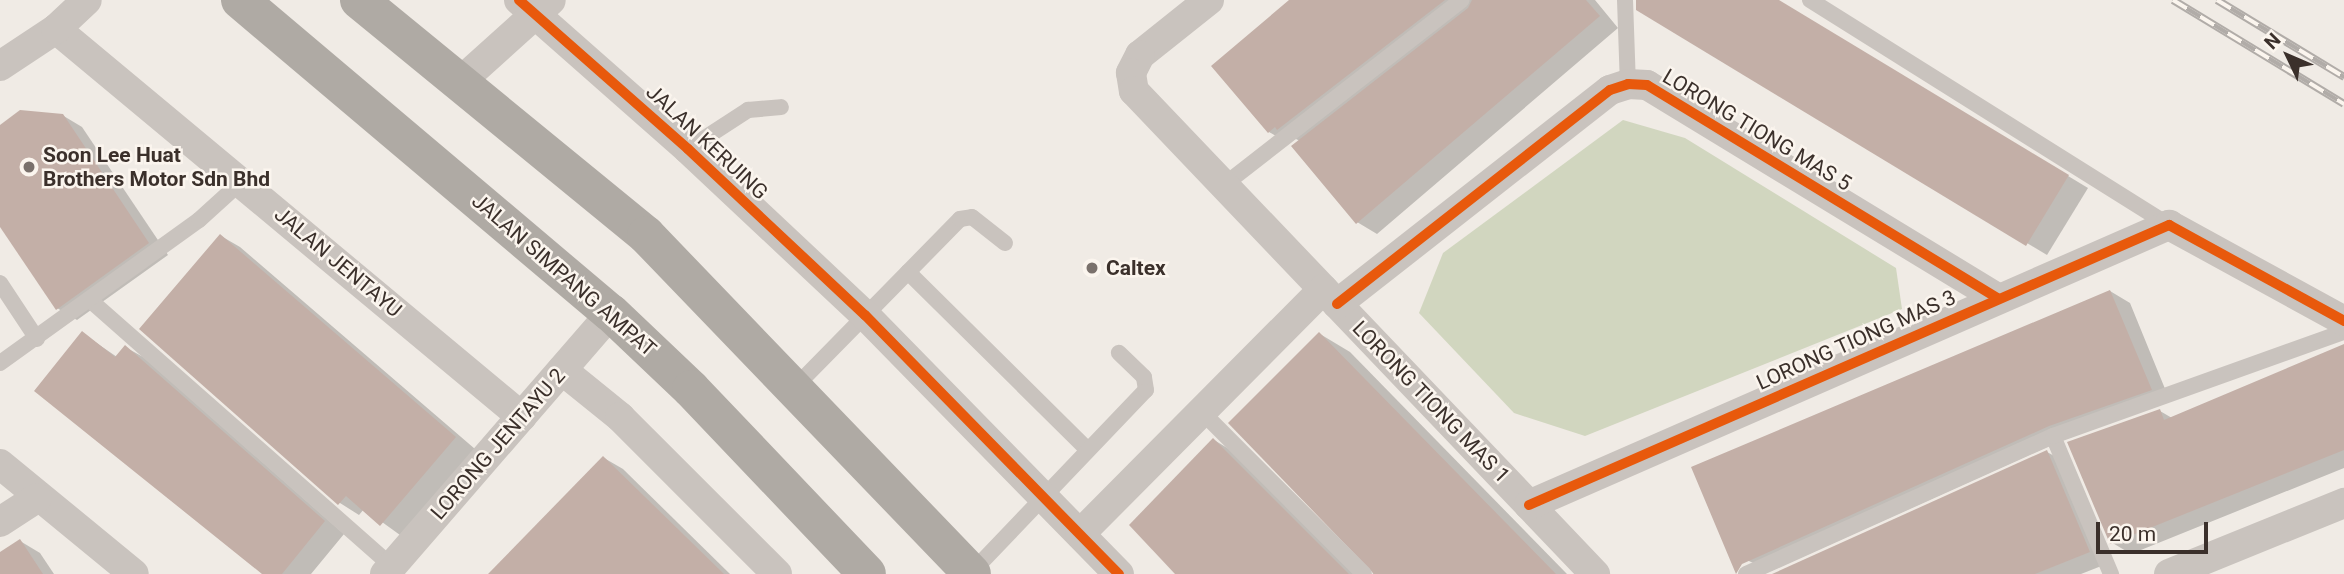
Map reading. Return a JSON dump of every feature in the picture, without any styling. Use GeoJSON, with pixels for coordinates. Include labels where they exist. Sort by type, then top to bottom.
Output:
{"type":"FeatureCollection","features":[{"type":"Feature","properties":{"kind":"highway","name":"JALAN SIMPANG AMPAT"},"geometry":{"type":"LineString","coordinates":[[240,0],[611,313],[691,388],[867,574]]}},
{"type":"Feature","properties":{"kind":"highway"},"geometry":{"type":"LineString","coordinates":[[359,0],[646,235],[972,573]]}},
{"type":"Feature","properties":{"kind":"street"},"geometry":{"type":"LineString","coordinates":[[0,66],[56,29],[87,0]]}},
{"type":"Feature","properties":{"kind":"street","name":"LORONG TIONG MAS 1"},"geometry":{"type":"LineString","coordinates":[[1209,0],[1140,55],[1131,73],[1135,90],[1595,574]]}},
{"type":"Feature","properties":{"kind":"street","name":"JALAN KERUING"},"geometry":{"type":"LineString","coordinates":[[460,82],[535,4],[865,315],[1040,497],[1119,574]]}},
{"type":"Feature","properties":{"kind":"street","name":"JALAN JENTAYU"},"geometry":{"type":"LineString","coordinates":[[56,29],[242,181],[522,417]]}},
{"type":"Feature","properties":{"kind":"street","name":"LORONG TIONG MAS 5"},"geometry":{"type":"LineString","coordinates":[[1080,534],[1202,412],[1330,296],[1610,89],[1628,84],[1647,85],[1997,298]]}},
{"type":"Feature","properties":{"kind":"street"},"geometry":{"type":"LineString","coordinates":[[2169,225],[2344,321]]}},
{"type":"Feature","properties":{"kind":"street","name":"LORONG TIONG MAS 3"},"geometry":{"type":"LineString","coordinates":[[1529,505],[2169,225]]}},
{"type":"Feature","properties":{"kind":"street","name":"LORONG JENTAYU 2"},"geometry":{"type":"LineString","coordinates":[[392,571],[611,313]]}},
{"type":"Feature","properties":{"kind":"street"},"geometry":{"type":"LineString","coordinates":[[562,370],[620,417],[777,574]]}},
{"type":"Feature","properties":{"kind":"street"},"geometry":{"type":"LineString","coordinates":[[0,464],[37,498],[134,574]]}},
{"type":"Feature","properties":{"kind":"street"},"geometry":{"type":"LineString","coordinates":[[0,522],[37,498]]}},
{"type":"Feature","properties":{"kind":"street"},"geometry":{"type":"LineString","coordinates":[[2169,574],[2344,503]]}},
{"type":"Feature","properties":{"kind":"lane"},"geometry":{"type":"LineString","coordinates":[[1224,185],[1462,0]]}},
{"type":"Feature","properties":{"kind":"lane"},"geometry":{"type":"LineString","coordinates":[[1625,0],[1628,84]]}},
{"type":"Feature","properties":{"kind":"lane"},"geometry":{"type":"LineString","coordinates":[[1810,0],[2169,225]]}},
{"type":"Feature","properties":{"kind":"lane"},"geometry":{"type":"LineString","coordinates":[[688,149],[748,110],[781,107]]}},
{"type":"Feature","properties":{"kind":"lane"},"geometry":{"type":"LineString","coordinates":[[0,363],[91,302],[199,220],[242,181]]}},
{"type":"Feature","properties":{"kind":"lane"},"geometry":{"type":"LineString","coordinates":[[794,388],[960,219],[972,217],[1005,243]]}},
{"type":"Feature","properties":{"kind":"lane"},"geometry":{"type":"LineString","coordinates":[[908,272],[1087,449]]}},
{"type":"Feature","properties":{"kind":"lane"},"geometry":{"type":"LineString","coordinates":[[0,283],[37,339]]}},
{"type":"Feature","properties":{"kind":"lane"},"geometry":{"type":"LineString","coordinates":[[91,302],[392,571]]}},
{"type":"Feature","properties":{"kind":"lane"},"geometry":{"type":"LineString","coordinates":[[1746,574],[2053,436],[2344,332]]}},
{"type":"Feature","properties":{"kind":"lane"},"geometry":{"type":"LineString","coordinates":[[972,573],[1040,497],[1146,390],[1144,377],[1119,353]]}},
{"type":"Feature","properties":{"kind":"lane"},"geometry":{"type":"LineString","coordinates":[[1202,412],[1364,574]]}},
{"type":"Feature","properties":{"kind":"lane"},"geometry":{"type":"LineString","coordinates":[[2053,436],[2111,574]]}},
{"type":"Feature","properties":{"kind":"green space"},"geometry":{"type":"Polygon","coordinates":[[[1623,120],[1685,138],[1896,268],[1902,309],[1585,436],[1514,413],[1419,313],[1443,253],[1623,120]]]}},
{"type":"Feature","properties":{"kind":"building"},"geometry":{"type":"Polygon","coordinates":[[[1289,0],[1445,0],[1277,130],[1275,127],[1268,133],[1211,66],[1289,0]]]}},
{"type":"Feature","properties":{"kind":"building"},"geometry":{"type":"Polygon","coordinates":[[[1472,0],[1586,0],[1600,16],[1356,224],[1291,146],[1468,8],[1472,0]]]}},
{"type":"Feature","properties":{"kind":"building"},"geometry":{"type":"Polygon","coordinates":[[[1636,0],[1779,0],[2069,175],[2026,246],[1636,10],[1636,0]]]}},
{"type":"Feature","properties":{"kind":"building"},"geometry":{"type":"Polygon","coordinates":[[[20,110],[63,114],[149,243],[56,310],[0,227],[0,125],[20,110]]]}},
{"type":"Feature","properties":{"kind":"building"},"geometry":{"type":"Polygon","coordinates":[[[220,234],[456,437],[380,526],[346,496],[338,505],[139,329],[220,234]]]}},
{"type":"Feature","properties":{"kind":"building"},"geometry":{"type":"Polygon","coordinates":[[[2110,290],[2152,390],[2049,426],[1742,564],[1736,574],[1691,467],[2110,290]]]}},
{"type":"Feature","properties":{"kind":"building"},"geometry":{"type":"Polygon","coordinates":[[[82,331],[115,357],[125,345],[325,521],[282,574],[262,574],[34,391],[82,331]]]}},
{"type":"Feature","properties":{"kind":"building"},"geometry":{"type":"Polygon","coordinates":[[[1319,332],[1556,574],[1374,574],[1228,423],[1319,332]]]}},
{"type":"Feature","properties":{"kind":"building"},"geometry":{"type":"Polygon","coordinates":[[[2344,344],[2344,450],[2110,544],[2067,442],[2160,409],[2164,420],[2344,344]]]}},
{"type":"Feature","properties":{"kind":"building"},"geometry":{"type":"Polygon","coordinates":[[[1213,438],[1349,574],[1175,574],[1129,525],[1213,438]]]}},
{"type":"Feature","properties":{"kind":"building"},"geometry":{"type":"Polygon","coordinates":[[[2047,450],[2090,552],[2035,574],[1772,574],[2047,450]]]}},
{"type":"Feature","properties":{"kind":"building"},"geometry":{"type":"Polygon","coordinates":[[[603,456],[724,574],[488,574],[603,456]]]}},
{"type":"Feature","properties":{"kind":"building"},"geometry":{"type":"Polygon","coordinates":[[[20,539],[43,574],[0,574],[0,552],[20,539]]]}},
{"type":"Feature","properties":{"kind":"railway"},"geometry":{"type":"LineString","coordinates":[[2173,0],[2344,104]]}},
{"type":"Feature","properties":{"kind":"railway"},"geometry":{"type":"LineString","coordinates":[[2217,0],[2344,77]]}},
{"type":"Feature","properties":{"kind":"cycle path"},"geometry":{"type":"LineString","coordinates":[[519,0],[688,149],[865,315],[1119,574]]}},
{"type":"Feature","properties":{"kind":"cycle path"},"geometry":{"type":"LineString","coordinates":[[1337,304],[1610,90],[1628,84],[1647,85],[1997,298]]}},
{"type":"Feature","properties":{"kind":"cycle path"},"geometry":{"type":"LineString","coordinates":[[1529,505],[2169,225],[2344,321]]}},
{"type":"Feature","properties":{"kind":"place","name":"Soon Lee Huat Brothers Motor Sdn Bhd"},"geometry":{"type":"Point","coordinates":[29,167]}},
{"type":"Feature","properties":{"kind":"place","name":"Caltex"},"geometry":{"type":"Point","coordinates":[1092,268]}}]}
